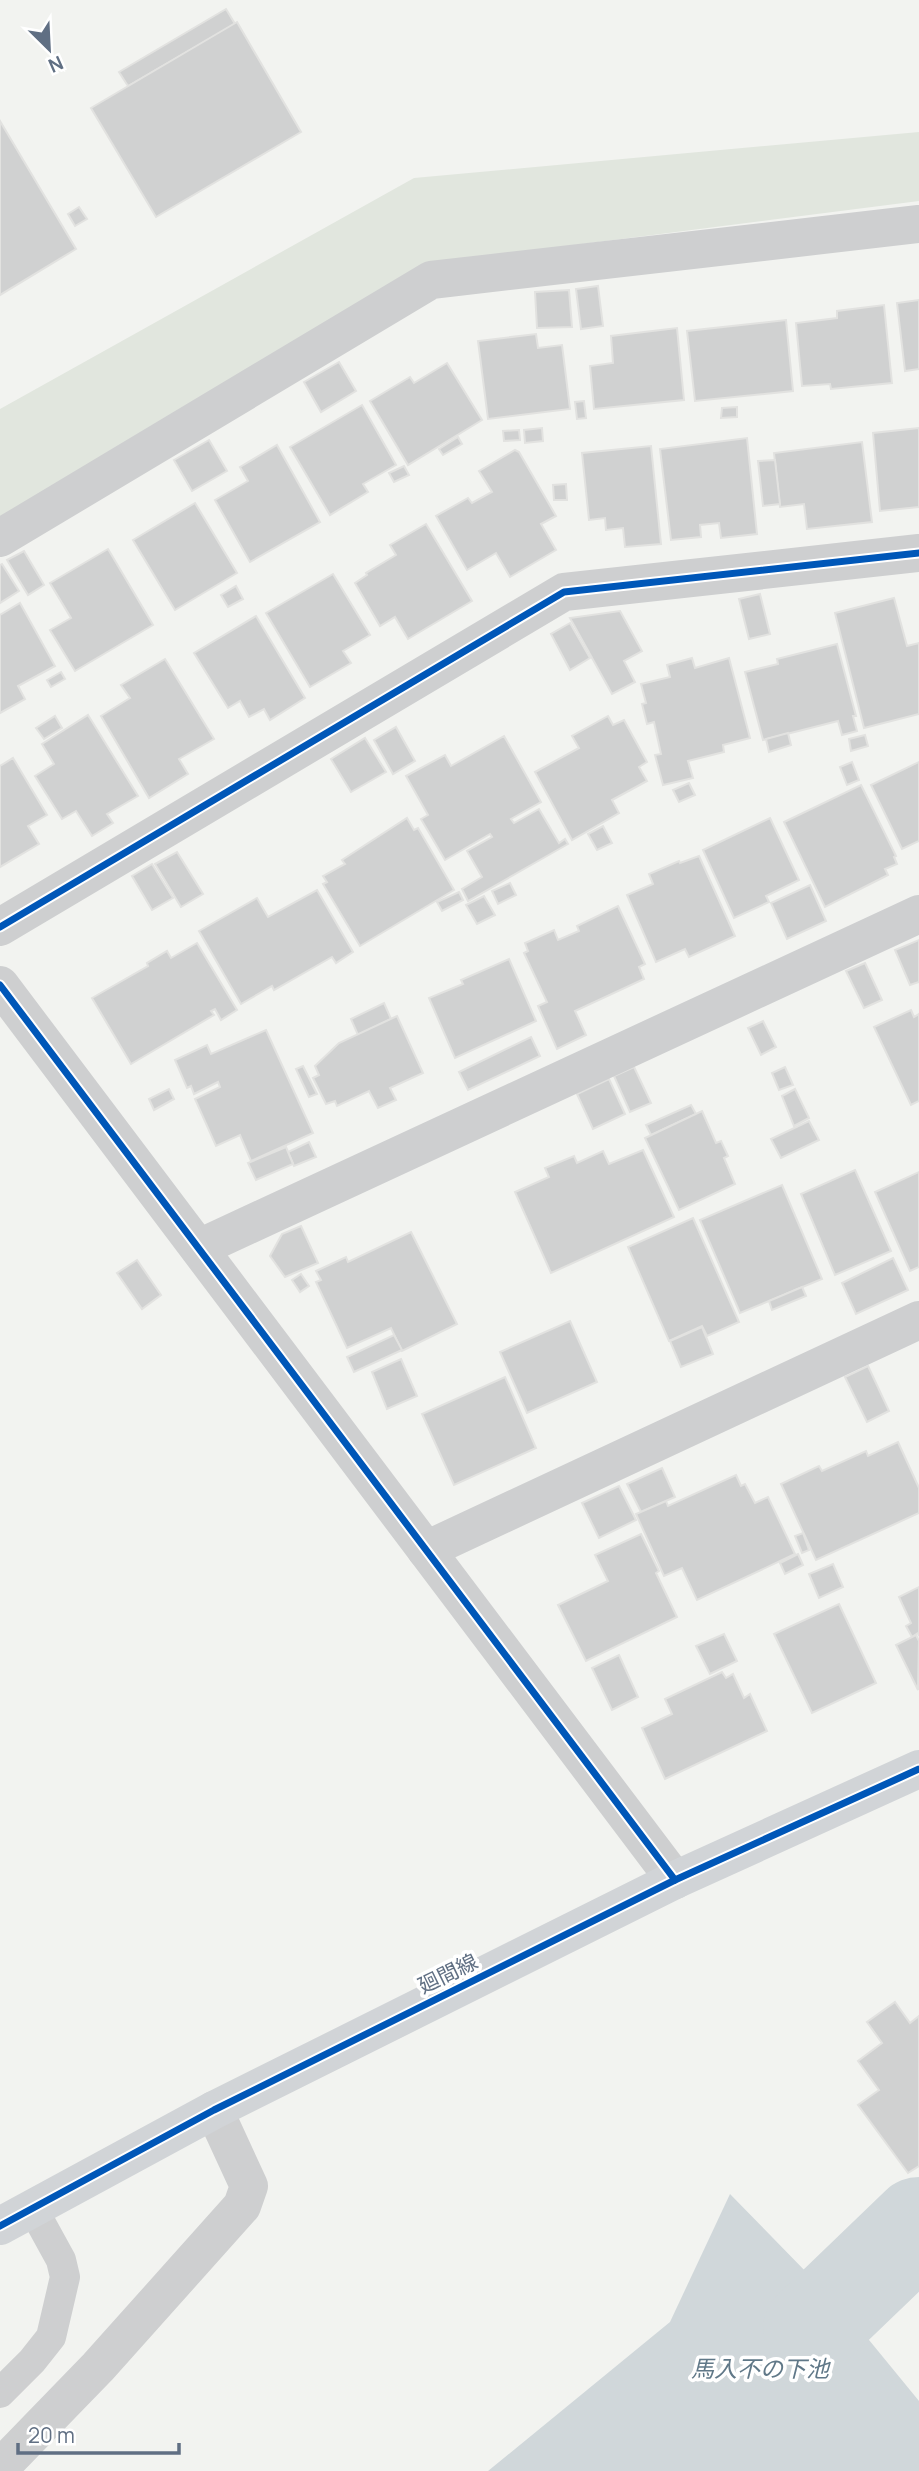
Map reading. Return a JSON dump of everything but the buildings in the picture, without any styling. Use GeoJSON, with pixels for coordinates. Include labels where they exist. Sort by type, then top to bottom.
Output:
{"type":"FeatureCollection","features":[{"type":"Feature","properties":{"kind":"street"},"geometry":{"type":"LineString","coordinates":[[0,538],[431,280],[919,224]]}},
{"type":"Feature","properties":{"kind":"street"},"geometry":{"type":"LineString","coordinates":[[0,927],[564,592],[919,553]]}},
{"type":"Feature","properties":{"kind":"street"},"geometry":{"type":"LineString","coordinates":[[199,1248],[919,914]]}},
{"type":"Feature","properties":{"kind":"street"},"geometry":{"type":"LineString","coordinates":[[0,985],[675,1880]]}},
{"type":"Feature","properties":{"kind":"street"},"geometry":{"type":"LineString","coordinates":[[426,1550],[919,1320]]}},
{"type":"Feature","properties":{"kind":"street","name":"廻間線"},"geometry":{"type":"LineString","coordinates":[[0,2226],[214,2110],[675,1880],[919,1769]]}},
{"type":"Feature","properties":{"kind":"street"},"geometry":{"type":"LineString","coordinates":[[0,2468],[97,2367],[242,2206],[249,2186],[214,2110]]}},
{"type":"Feature","properties":{"kind":"lane"},"geometry":{"type":"LineString","coordinates":[[0,2393],[32,2361],[51,2337],[65,2277],[61,2260],[33,2209]]}},
{"type":"Feature","properties":{"kind":"shaded area"},"geometry":{"type":"Polygon","coordinates":[[[919,132],[919,201],[434,263],[0,517],[0,409],[414,178],[919,132]]]}},
{"type":"Feature","properties":{"kind":"water","name":"馬入不の下池"},"geometry":{"type":"Polygon","coordinates":[[[730,2194],[851,2318],[919,2401],[919,2471],[488,2471],[670,2322],[730,2194]]]}},
{"type":"Feature","properties":{"kind":"waterway"},"geometry":{"type":"LineString","coordinates":[[811,2329],[919,2225]]}},
{"type":"Feature","properties":{"kind":"cycle path"},"geometry":{"type":"LineString","coordinates":[[0,927],[564,592],[919,553]]}},
{"type":"Feature","properties":{"kind":"cycle path"},"geometry":{"type":"LineString","coordinates":[[0,985],[675,1880]]}},
{"type":"Feature","properties":{"kind":"cycle path"},"geometry":{"type":"LineString","coordinates":[[0,2226],[214,2110],[675,1880],[919,1769]]}}]}
